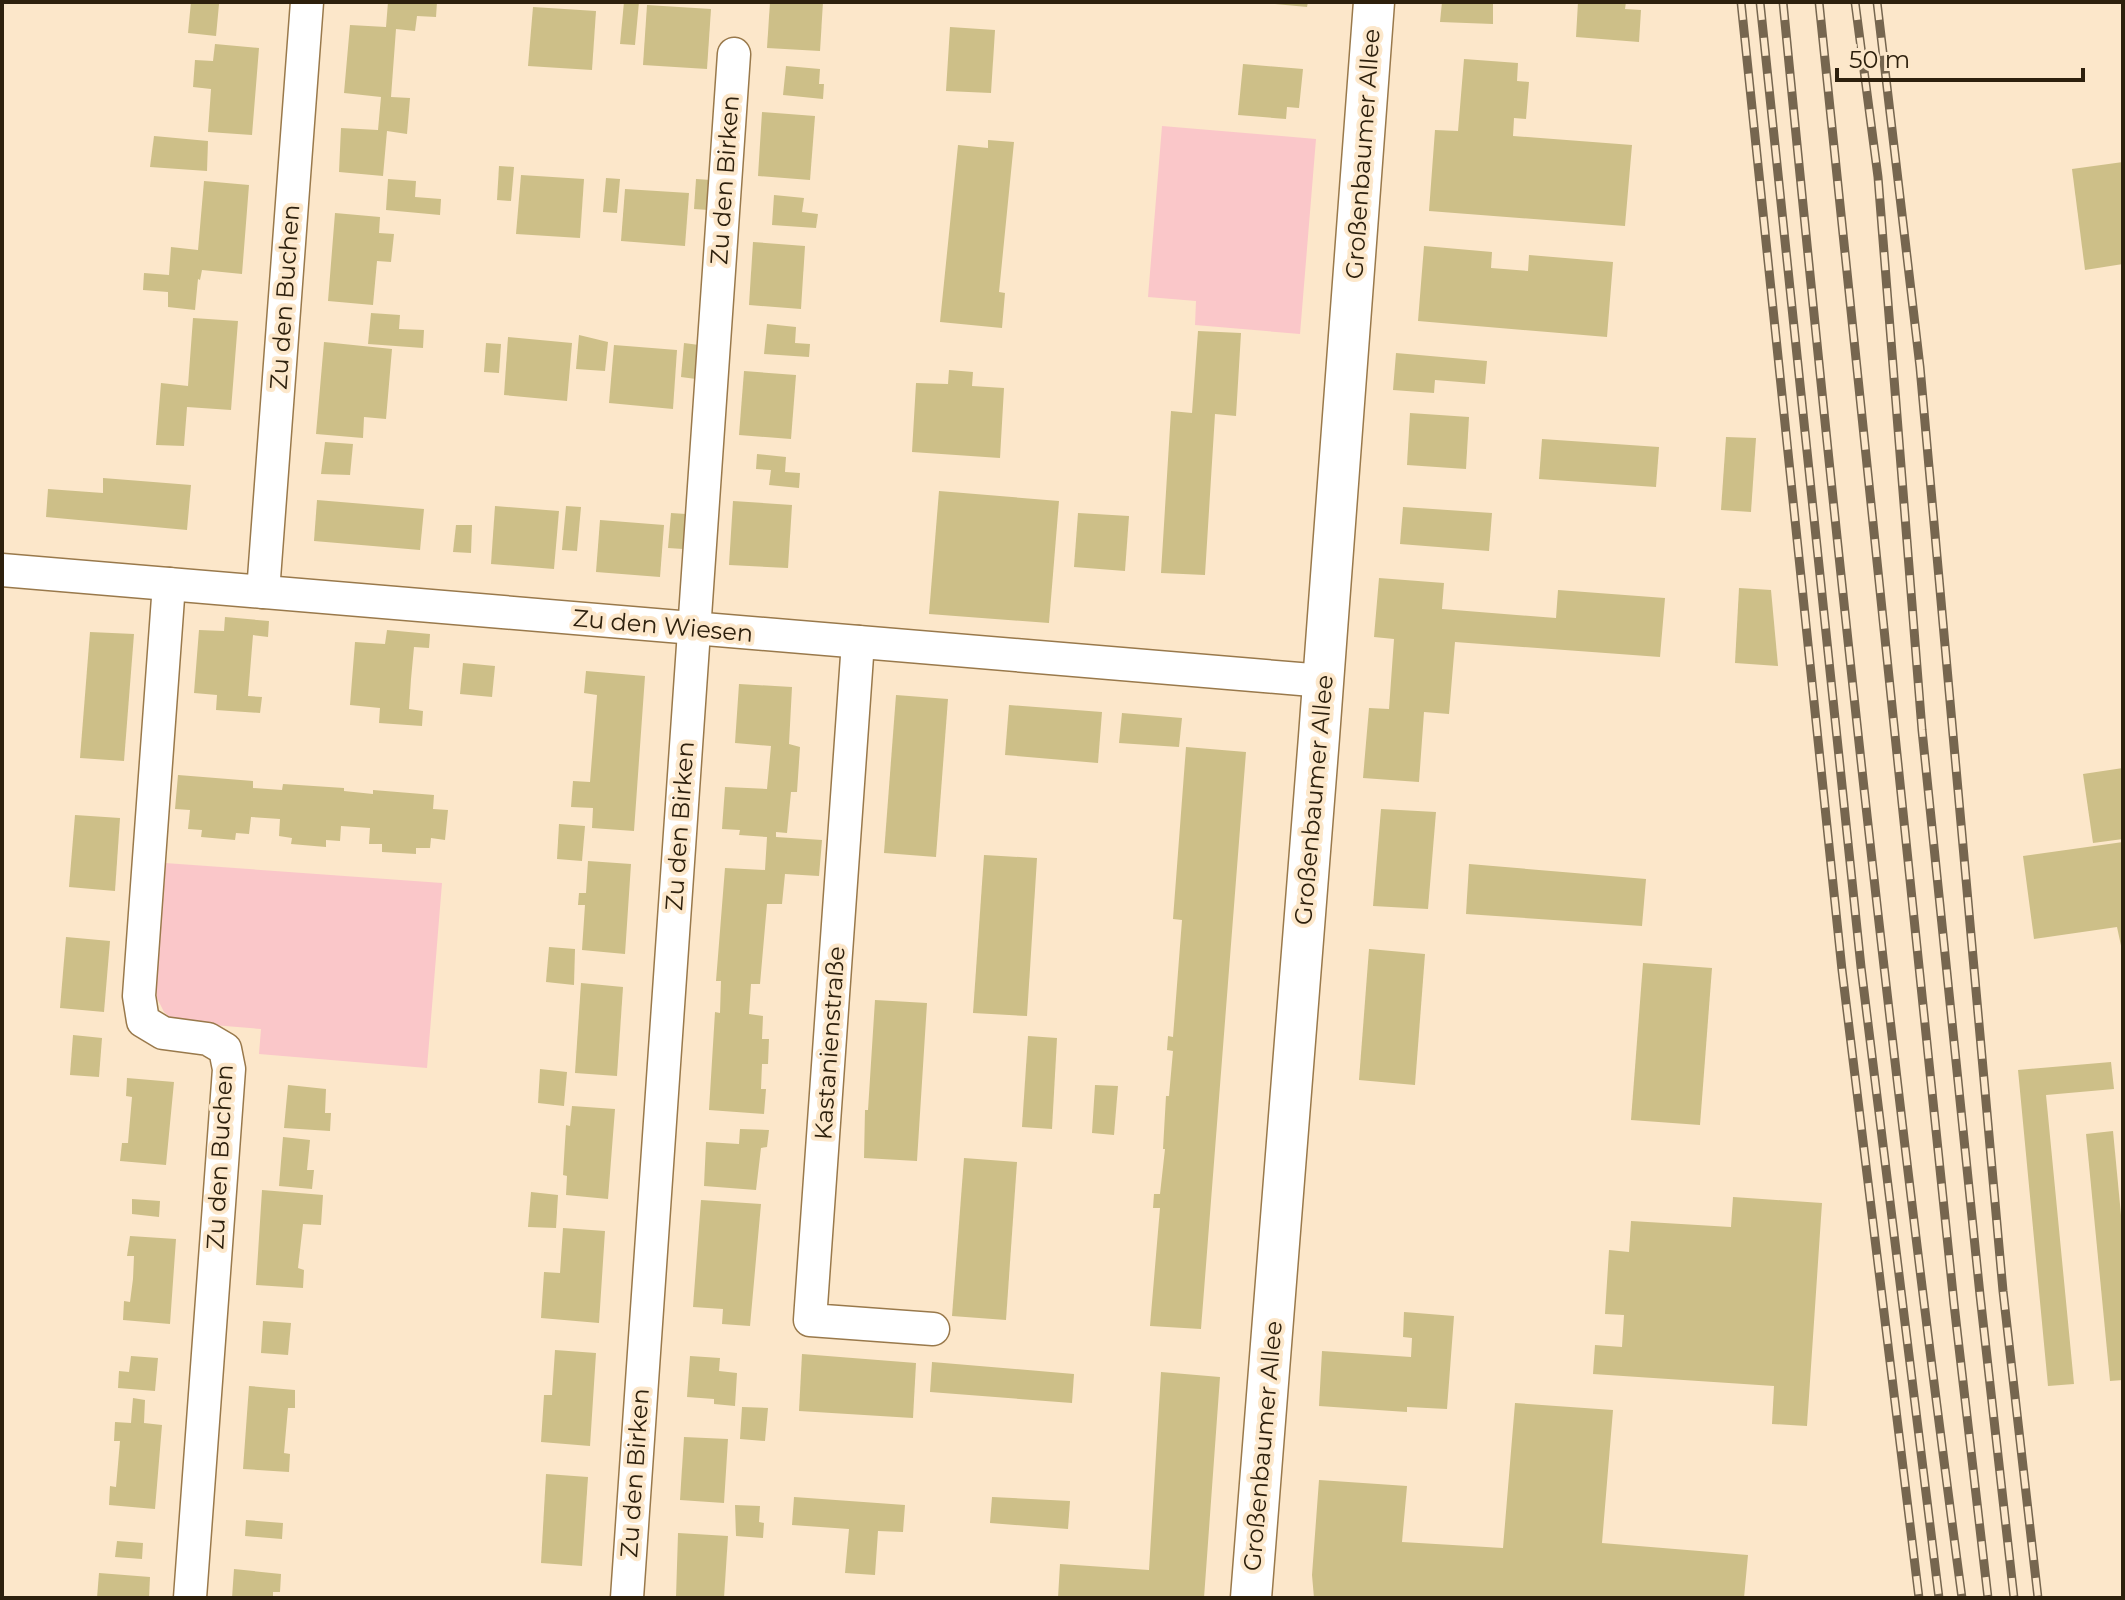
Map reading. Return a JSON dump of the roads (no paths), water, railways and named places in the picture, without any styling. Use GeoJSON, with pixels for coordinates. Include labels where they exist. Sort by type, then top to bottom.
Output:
{"type":"FeatureCollection","features":[{"type":"Feature","properties":{"kind":"main road","name":"Großenbaumer Allee"},"geometry":{"type":"LineString","coordinates":[[1251,1598],[1374,2]]}},
{"type":"Feature","properties":{"kind":"street","name":"Zu den Buchen"},"geometry":{"type":"LineString","coordinates":[[263,592],[307,2]]}},
{"type":"Feature","properties":{"kind":"street","name":"Zu den Birken"},"geometry":{"type":"LineString","coordinates":[[627,1598],[734,54]]}},
{"type":"Feature","properties":{"kind":"street","name":"Zu den Wiesen"},"geometry":{"type":"LineString","coordinates":[[2,570],[1324,681]]}},
{"type":"Feature","properties":{"kind":"street","name":"Zu den Buchen"},"geometry":{"type":"LineString","coordinates":[[169,584],[139,996],[143,1021],[163,1033],[208,1039],[225,1049],[229,1069],[190,1598]]}},
{"type":"Feature","properties":{"kind":"street","name":"Kastanienstraße"},"geometry":{"type":"LineString","coordinates":[[858,642],[810,1320],[933,1329]]}},
{"type":"Feature","properties":{"kind":"railway"},"geometry":{"type":"LineString","coordinates":[[1741,2],[1842,970],[1919,1598]]}},
{"type":"Feature","properties":{"kind":"railway"},"geometry":{"type":"LineString","coordinates":[[1760,2],[1861,967],[1939,1598]]}},
{"type":"Feature","properties":{"kind":"railway"},"geometry":{"type":"LineString","coordinates":[[1783,2],[1865,801],[1911,1200],[1962,1598]]}},
{"type":"Feature","properties":{"kind":"railway"},"geometry":{"type":"LineString","coordinates":[[1819,2],[1954,1304],[1988,1598]]}},
{"type":"Feature","properties":{"kind":"railway"},"geometry":{"type":"LineString","coordinates":[[1855,2],[1878,177],[1922,730],[2014,1598]]}},
{"type":"Feature","properties":{"kind":"railway"},"geometry":{"type":"LineString","coordinates":[[1877,2],[1920,367],[2003,1291],[2038,1598]]}}]}
